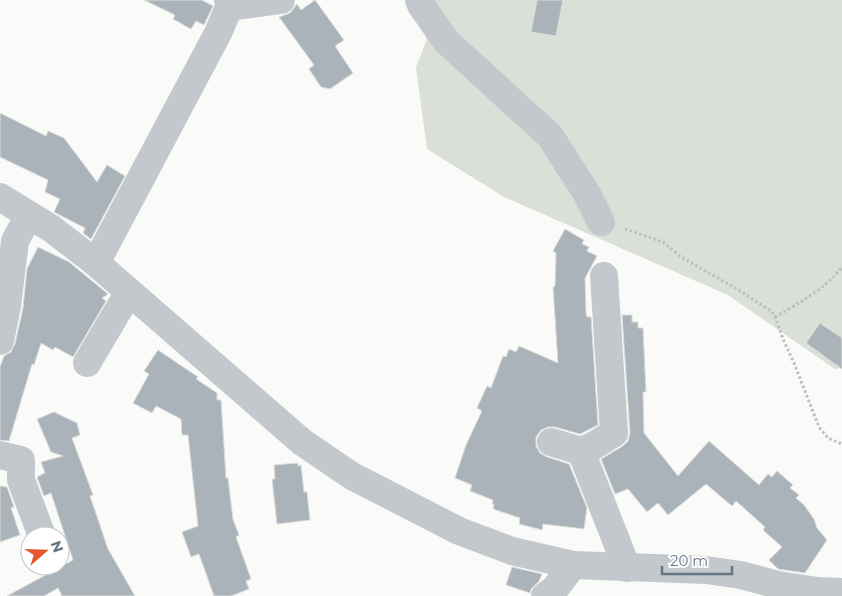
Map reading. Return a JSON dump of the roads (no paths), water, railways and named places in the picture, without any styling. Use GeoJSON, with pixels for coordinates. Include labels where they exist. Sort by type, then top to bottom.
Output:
{"type":"FeatureCollection","features":[{"type":"Feature","properties":{"kind":"street"},"geometry":{"type":"LineString","coordinates":[[96,262],[201,68],[218,33],[228,3],[281,0]]}},
{"type":"Feature","properties":{"kind":"street"},"geometry":{"type":"LineString","coordinates":[[419,0],[446,41],[550,136],[587,194],[602,222]]}},
{"type":"Feature","properties":{"kind":"street"},"geometry":{"type":"LineString","coordinates":[[0,197],[52,230],[96,262],[302,442],[352,476],[459,531],[512,551],[573,566],[706,570],[741,575],[779,591],[842,592]]}},
{"type":"Feature","properties":{"kind":"street"},"geometry":{"type":"LineString","coordinates":[[0,341],[7,306],[15,241],[29,215]]}},
{"type":"Feature","properties":{"kind":"street"},"geometry":{"type":"LineString","coordinates":[[551,442],[581,451],[614,433],[604,276]]}},
{"type":"Feature","properties":{"kind":"street"},"geometry":{"type":"LineString","coordinates":[[87,362],[129,292]]}},
{"type":"Feature","properties":{"kind":"street"},"geometry":{"type":"LineString","coordinates":[[581,451],[628,568]]}},
{"type":"Feature","properties":{"kind":"street"},"geometry":{"type":"LineString","coordinates":[[0,455],[21,460],[20,480],[38,526]]}},
{"type":"Feature","properties":{"kind":"street"},"geometry":{"type":"LineString","coordinates":[[545,596],[554,590],[573,566]]}}]}
